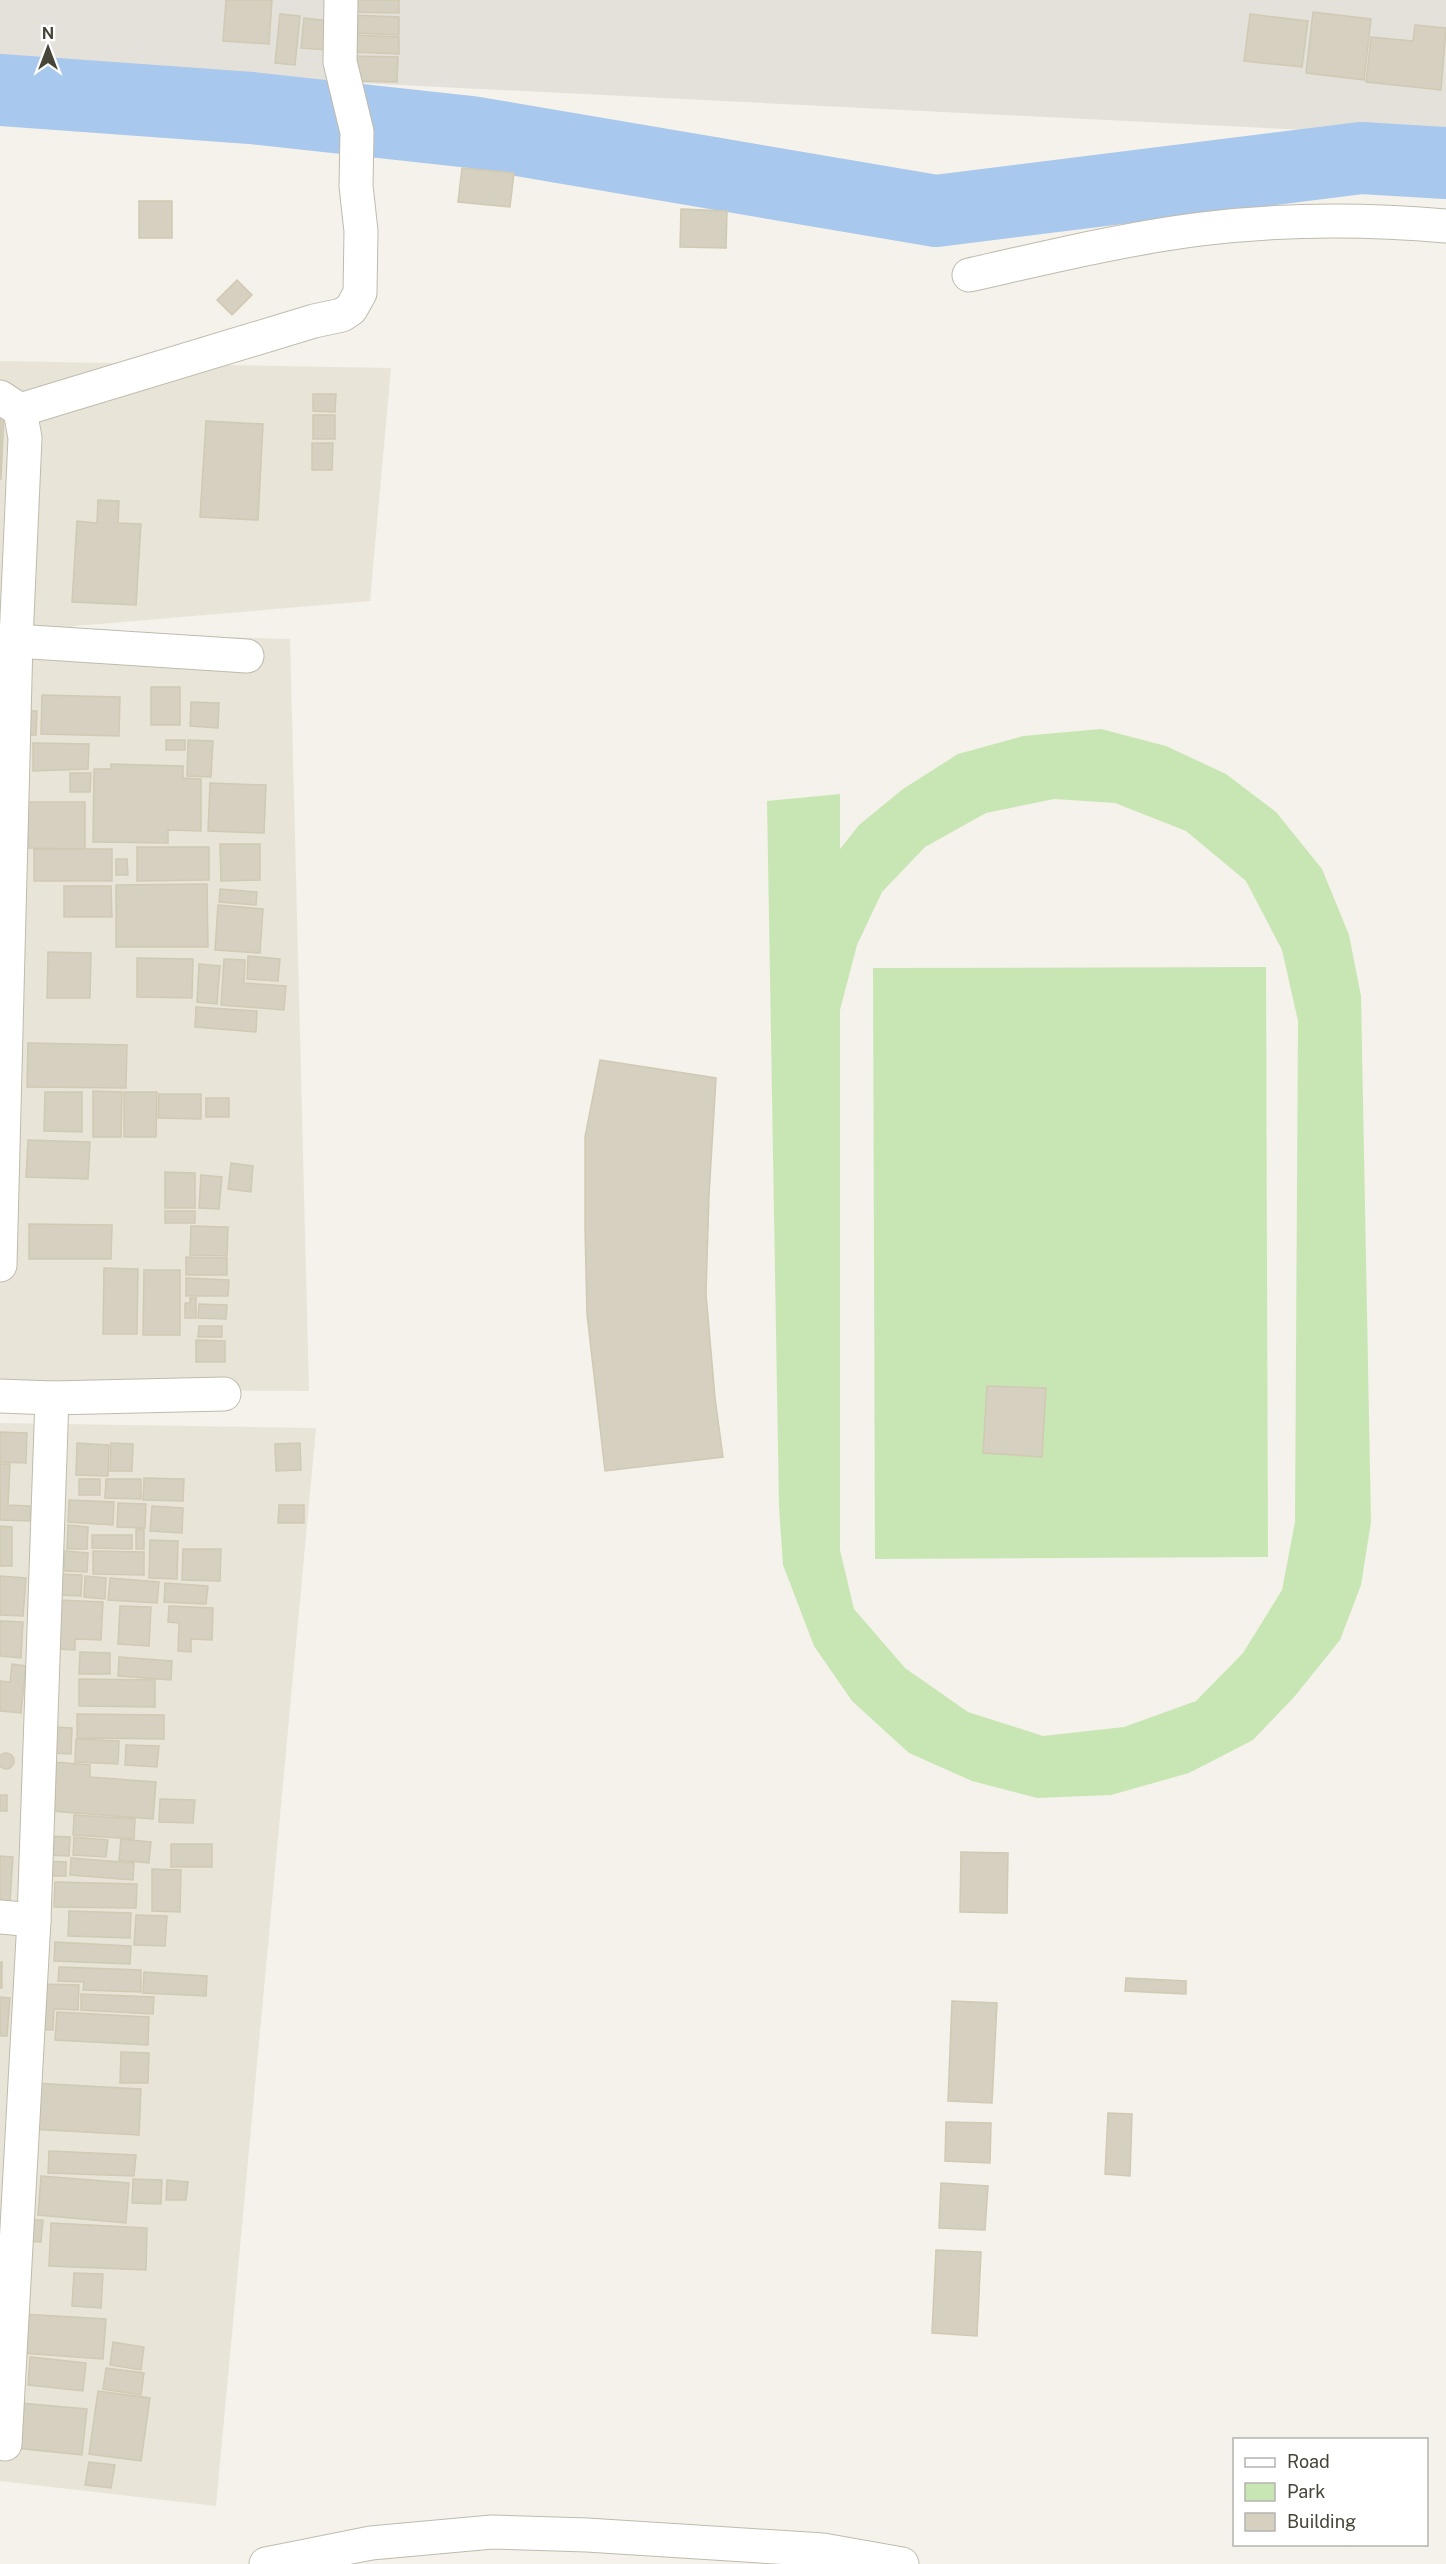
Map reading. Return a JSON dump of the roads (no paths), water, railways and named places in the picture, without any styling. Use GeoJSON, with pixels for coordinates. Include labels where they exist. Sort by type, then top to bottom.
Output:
{"type":"FeatureCollection","features":[{"type":"Feature","properties":{"kind":"street"},"geometry":{"type":"LineString","coordinates":[[0,1265],[8,640],[25,438],[10,404],[328,318],[351,309],[360,293],[361,231],[356,186],[357,132],[340,62],[341,0]]}},
{"type":"Feature","properties":{"kind":"street"},"geometry":{"type":"LineString","coordinates":[[969,275],[1091,247],[1212,228],[1269,223],[1446,225]]}},
{"type":"Feature","properties":{"kind":"street"},"geometry":{"type":"LineString","coordinates":[[8,640],[247,656]]}},
{"type":"Feature","properties":{"kind":"street"},"geometry":{"type":"LineString","coordinates":[[0,1396],[52,1398],[224,1394]]}},
{"type":"Feature","properties":{"kind":"street"},"geometry":{"type":"LineString","coordinates":[[5,2444],[34,1920],[52,1398]]}},
{"type":"Feature","properties":{"kind":"street"},"geometry":{"type":"LineString","coordinates":[[0,1917],[34,1920]]}},
{"type":"Feature","properties":{"kind":"street"},"geometry":{"type":"LineString","coordinates":[[266,2564],[371,2543],[492,2532],[586,2535],[824,2550],[902,2564]]}},
{"type":"Feature","properties":{"kind":"waterway"},"geometry":{"type":"LineString","coordinates":[[0,90],[251,108],[471,132],[936,211],[1361,158],[1446,163]]}}]}
